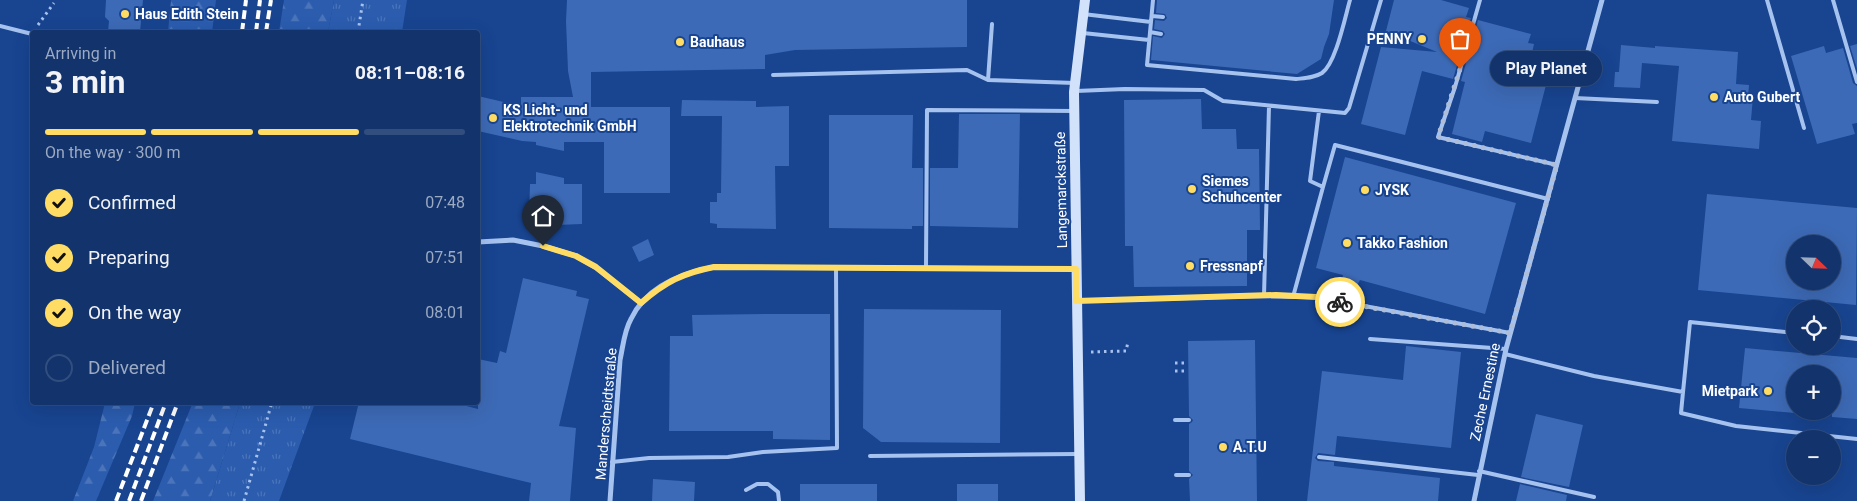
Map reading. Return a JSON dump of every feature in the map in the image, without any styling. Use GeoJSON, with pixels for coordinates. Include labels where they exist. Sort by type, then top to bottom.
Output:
{"type":"FeatureCollection","features":[{"type":"Feature","properties":{"kind":"street","name":"Langemarckstraße"},"geometry":{"type":"LineString","coordinates":[[1080,501],[1074,87],[1085,0]]}},
{"type":"Feature","properties":{"kind":"street","name":"Zeche Ernestine"},"geometry":{"type":"LineString","coordinates":[[1474,501],[1505,351],[1602,0]]}},
{"type":"Feature","properties":{"kind":"street"},"geometry":{"type":"LineString","coordinates":[[480,242],[513,240],[543,246],[576,256],[596,267],[641,303]]}},
{"type":"Feature","properties":{"kind":"street","name":"Manderscheidtstraße"},"geometry":{"type":"LineString","coordinates":[[610,501],[623,345],[630,319],[641,303],[657,289],[675,278],[694,271],[714,267],[1076,269]]}},
{"type":"Feature","properties":{"kind":"lane"},"geometry":{"type":"LineString","coordinates":[[1153,0],[1147,65],[1296,79],[1312,78],[1323,72],[1331,63],[1350,0]]}},
{"type":"Feature","properties":{"kind":"lane"},"geometry":{"type":"LineString","coordinates":[[773,75],[967,70],[988,80],[1074,87],[1204,90],[1223,101],[1345,113],[1349,108],[1381,0]]}},
{"type":"Feature","properties":{"kind":"lane"},"geometry":{"type":"LineString","coordinates":[[1480,0],[1438,137],[1557,165]]}},
{"type":"Feature","properties":{"kind":"lane"},"geometry":{"type":"LineString","coordinates":[[1767,0],[1804,128]]}},
{"type":"Feature","properties":{"kind":"lane"},"geometry":{"type":"LineString","coordinates":[[1833,0],[1857,82]]}},
{"type":"Feature","properties":{"kind":"lane"},"geometry":{"type":"LineString","coordinates":[[1083,14],[1151,22]]}},
{"type":"Feature","properties":{"kind":"lane"},"geometry":{"type":"LineString","coordinates":[[1152,16],[1164,17]]}},
{"type":"Feature","properties":{"kind":"lane"},"geometry":{"type":"LineString","coordinates":[[988,80],[992,24]]}},
{"type":"Feature","properties":{"kind":"lane"},"geometry":{"type":"LineString","coordinates":[[0,26],[30,32]]}},
{"type":"Feature","properties":{"kind":"lane"},"geometry":{"type":"LineString","coordinates":[[1150,32],[1161,34]]}},
{"type":"Feature","properties":{"kind":"lane"},"geometry":{"type":"LineString","coordinates":[[1081,33],[1149,40]]}},
{"type":"Feature","properties":{"kind":"lane"},"geometry":{"type":"LineString","coordinates":[[1575,98],[1657,102]]}},
{"type":"Feature","properties":{"kind":"lane"},"geometry":{"type":"LineString","coordinates":[[1264,296],[1269,106]]}},
{"type":"Feature","properties":{"kind":"lane"},"geometry":{"type":"LineString","coordinates":[[926,268],[927,110],[1074,111]]}},
{"type":"Feature","properties":{"kind":"lane"},"geometry":{"type":"LineString","coordinates":[[1319,111],[1310,181],[1323,187]]}},
{"type":"Feature","properties":{"kind":"lane"},"geometry":{"type":"LineString","coordinates":[[1293,297],[1334,145],[1548,199]]}},
{"type":"Feature","properties":{"kind":"lane"},"geometry":{"type":"LineString","coordinates":[[612,462],[649,458],[728,457],[763,452],[837,448],[836,268]]}},
{"type":"Feature","properties":{"kind":"lane"},"geometry":{"type":"LineString","coordinates":[[1076,301],[1264,296],[1316,297],[1510,333]]}},
{"type":"Feature","properties":{"kind":"lane"},"geometry":{"type":"LineString","coordinates":[[1786,332],[1690,322],[1681,413],[1736,426],[1857,439]]}},
{"type":"Feature","properties":{"kind":"lane"},"geometry":{"type":"LineString","coordinates":[[1841,337],[1857,339]]}},
{"type":"Feature","properties":{"kind":"lane"},"geometry":{"type":"LineString","coordinates":[[1370,339],[1505,351],[1594,376],[1683,392]]}},
{"type":"Feature","properties":{"kind":"lane"},"geometry":{"type":"LineString","coordinates":[[1175,420],[1189,420]]}},
{"type":"Feature","properties":{"kind":"lane"},"geometry":{"type":"LineString","coordinates":[[870,456],[1079,454]]}},
{"type":"Feature","properties":{"kind":"lane"},"geometry":{"type":"LineString","coordinates":[[1319,457],[1479,473],[1594,497]]}},
{"type":"Feature","properties":{"kind":"lane"},"geometry":{"type":"LineString","coordinates":[[1176,474],[1189,475]]}},
{"type":"Feature","properties":{"kind":"lane"},"geometry":{"type":"LineString","coordinates":[[746,490],[757,484],[768,484],[778,492],[779,501]]}},
{"type":"Feature","properties":{"kind":"path"},"geometry":{"type":"LineString","coordinates":[[358,30],[363,0]]}},
{"type":"Feature","properties":{"kind":"path"},"geometry":{"type":"LineString","coordinates":[[35,30],[54,3]]}},
{"type":"Feature","properties":{"kind":"path"},"geometry":{"type":"LineString","coordinates":[[1077,352],[1124,351],[1128,342]]}},
{"type":"Feature","properties":{"kind":"path"},"geometry":{"type":"LineString","coordinates":[[1175,363],[1188,363]]}},
{"type":"Feature","properties":{"kind":"path"},"geometry":{"type":"LineString","coordinates":[[1175,372],[1188,371]]}},
{"type":"Feature","properties":{"kind":"path"},"geometry":{"type":"LineString","coordinates":[[244,501],[271,405]]}},
{"type":"Feature","properties":{"kind":"green space"},"geometry":{"type":"Polygon","coordinates":[[[171,0],[216,0],[212,30],[168,30],[171,0]]]}},
{"type":"Feature","properties":{"kind":"green space"},"geometry":{"type":"Polygon","coordinates":[[[284,0],[334,0],[328,30],[279,30],[284,0]]]}},
{"type":"Feature","properties":{"kind":"green space"},"geometry":{"type":"Polygon","coordinates":[[[334,0],[407,0],[402,30],[328,30],[334,0]]]}},
{"type":"Feature","properties":{"kind":"green space"},"geometry":{"type":"Polygon","coordinates":[[[104,405],[135,405],[132,416],[96,501],[73,501],[94,447],[104,405]]]}},
{"type":"Feature","properties":{"kind":"green space"},"geometry":{"type":"Polygon","coordinates":[[[192,405],[239,405],[210,501],[153,501],[192,405]]]}},
{"type":"Feature","properties":{"kind":"green space"},"geometry":{"type":"Polygon","coordinates":[[[239,405],[314,405],[279,501],[210,501],[239,405]]]}},
{"type":"Feature","properties":{"kind":"building","name":"Haus Edith Stein"},"geometry":{"type":"Polygon","coordinates":[[[106,0],[143,0],[140,30],[108,30],[109,21],[105,17],[106,0]]]}},
{"type":"Feature","properties":{"kind":"building"},"geometry":{"type":"Polygon","coordinates":[[[567,0],[967,0],[967,47],[795,50],[765,55],[765,69],[591,72],[591,107],[670,107],[670,193],[604,193],[604,142],[564,142],[564,151],[536,145],[536,142],[522,141],[480,131],[480,96],[521,106],[521,97],[573,97],[568,71],[567,0]]]}},
{"type":"Feature","properties":{"kind":"building"},"geometry":{"type":"Polygon","coordinates":[[[1157,0],[1334,0],[1329,34],[1321,59],[1297,74],[1151,60],[1153,36],[1162,38],[1165,34],[1163,31],[1154,29],[1155,20],[1164,21],[1167,18],[1165,14],[1156,13],[1157,0]]]}},
{"type":"Feature","properties":{"kind":"building","name":"PENNY"},"geometry":{"type":"Polygon","coordinates":[[[1394,0],[1441,0],[1469,8],[1466,17],[1471,18],[1453,79],[1422,71],[1405,135],[1361,124],[1381,47],[1437,52],[1386,31],[1394,0]]]}},
{"type":"Feature","properties":{"kind":"building"},"geometry":{"type":"Polygon","coordinates":[[[1478,20],[1531,34],[1528,43],[1534,44],[1532,53],[1553,58],[1531,143],[1485,131],[1482,142],[1452,134],[1465,82],[1461,81],[1478,20]]]}},
{"type":"Feature","properties":{"kind":"building"},"geometry":{"type":"Polygon","coordinates":[[[1857,44],[1857,69],[1850,46],[1857,44]]]}},
{"type":"Feature","properties":{"kind":"building","name":"Auto Gubert"},"geometry":{"type":"Polygon","coordinates":[[[1621,45],[1738,52],[1736,84],[1749,85],[1748,97],[1753,97],[1751,120],[1761,121],[1759,149],[1672,141],[1679,66],[1642,63],[1640,88],[1614,87],[1615,72],[1619,72],[1621,45]]]}},
{"type":"Feature","properties":{"kind":"building"},"geometry":{"type":"Polygon","coordinates":[[[1824,46],[1826,53],[1843,48],[1853,83],[1857,86],[1857,123],[1852,124],[1855,134],[1817,144],[1791,56],[1824,46]]]}},
{"type":"Feature","properties":{"kind":"building","name":"Siemes Schuhcenter"},"geometry":{"type":"Polygon","coordinates":[[[1201,99],[1202,129],[1236,129],[1237,149],[1259,149],[1260,230],[1247,230],[1247,286],[1134,287],[1133,246],[1125,246],[1124,100],[1201,99]]]}},
{"type":"Feature","properties":{"kind":"building"},"geometry":{"type":"Polygon","coordinates":[[[682,100],[756,101],[756,107],[789,106],[789,166],[775,166],[776,229],[717,228],[717,224],[710,223],[710,202],[717,202],[717,193],[721,193],[722,116],[681,116],[682,100]]]}},
{"type":"Feature","properties":{"kind":"building"},"geometry":{"type":"Polygon","coordinates":[[[959,114],[1020,114],[1018,228],[930,226],[930,168],[958,168],[959,114]]]}},
{"type":"Feature","properties":{"kind":"building"},"geometry":{"type":"Polygon","coordinates":[[[829,115],[913,115],[912,168],[923,168],[923,226],[912,226],[912,229],[829,228],[829,115]]]}},
{"type":"Feature","properties":{"kind":"building"},"geometry":{"type":"Polygon","coordinates":[[[1345,157],[1516,203],[1485,314],[1360,280],[1354,291],[1341,283],[1343,275],[1316,268],[1345,157]]]}},
{"type":"Feature","properties":{"kind":"building"},"geometry":{"type":"Polygon","coordinates":[[[536,172],[564,178],[564,184],[582,184],[582,224],[557,225],[556,218],[529,218],[530,184],[536,184],[536,172]]]}},
{"type":"Feature","properties":{"kind":"building"},"geometry":{"type":"Polygon","coordinates":[[[1707,194],[1857,208],[1856,305],[1841,304],[1841,300],[1803,300],[1698,290],[1707,194]]]}},
{"type":"Feature","properties":{"kind":"building"},"geometry":{"type":"Polygon","coordinates":[[[648,239],[654,255],[639,262],[632,247],[648,239]]]}},
{"type":"Feature","properties":{"kind":"building"},"geometry":{"type":"Polygon","coordinates":[[[523,278],[577,291],[576,296],[589,299],[559,426],[576,428],[570,501],[529,501],[531,483],[350,439],[358,405],[463,405],[478,409],[478,405],[480,405],[480,359],[497,363],[500,351],[506,353],[523,278]]]}},
{"type":"Feature","properties":{"kind":"building"},"geometry":{"type":"Polygon","coordinates":[[[864,309],[1001,310],[1000,443],[881,442],[863,428],[864,309]]]}},
{"type":"Feature","properties":{"kind":"building"},"geometry":{"type":"Polygon","coordinates":[[[830,314],[830,440],[773,439],[773,431],[669,431],[670,336],[693,336],[692,315],[830,314]]]}},
{"type":"Feature","properties":{"kind":"building","name":"A.T.U"},"geometry":{"type":"Polygon","coordinates":[[[1255,340],[1257,501],[1190,501],[1189,479],[1193,475],[1189,471],[1189,424],[1193,420],[1189,416],[1188,341],[1255,340]]]}},
{"type":"Feature","properties":{"kind":"building"},"geometry":{"type":"Polygon","coordinates":[[[1406,346],[1461,352],[1451,448],[1337,436],[1335,455],[1318,453],[1315,458],[1318,461],[1334,462],[1334,466],[1440,478],[1438,501],[1307,501],[1322,371],[1403,380],[1406,346]]]}},
{"type":"Feature","properties":{"kind":"building","name":"Mietpark"},"geometry":{"type":"Polygon","coordinates":[[[1745,348],[1786,352],[1786,355],[1823,355],[1857,358],[1857,419],[1841,418],[1841,365],[1786,365],[1786,412],[1739,408],[1745,348]]]}},
{"type":"Feature","properties":{"kind":"building"},"geometry":{"type":"Polygon","coordinates":[[[1536,414],[1583,425],[1569,487],[1521,477],[1536,414]]]}},
{"type":"Feature","properties":{"kind":"building"},"geometry":{"type":"Polygon","coordinates":[[[653,479],[695,482],[694,501],[652,501],[653,479]]]}},
{"type":"Feature","properties":{"kind":"building"},"geometry":{"type":"Polygon","coordinates":[[[800,484],[877,484],[877,501],[800,501],[800,484]]]}},
{"type":"Feature","properties":{"kind":"building"},"geometry":{"type":"Polygon","coordinates":[[[957,484],[998,484],[998,501],[957,501],[957,484]]]}},
{"type":"Feature","properties":{"kind":"building"},"geometry":{"type":"Polygon","coordinates":[[[1520,484],[1567,495],[1566,501],[1516,501],[1520,484]]]}},
{"type":"Feature","properties":{"kind":"railway"},"geometry":{"type":"LineString","coordinates":[[242,30],[246,0]]}},
{"type":"Feature","properties":{"kind":"railway"},"geometry":{"type":"LineString","coordinates":[[256,30],[260,0]]}},
{"type":"Feature","properties":{"kind":"railway"},"geometry":{"type":"LineString","coordinates":[[266,30],[271,0]]}},
{"type":"Feature","properties":{"kind":"railway"},"geometry":{"type":"LineString","coordinates":[[116,501],[153,405]]}},
{"type":"Feature","properties":{"kind":"railway"},"geometry":{"type":"LineString","coordinates":[[129,501],[165,405]]}},
{"type":"Feature","properties":{"kind":"railway"},"geometry":{"type":"LineString","coordinates":[[141,501],[177,405]]}},
{"type":"Feature","properties":{"kind":"way so far"},"geometry":{"type":"LineString","coordinates":[[1340,302],[1510,333],[1557,165],[1438,137],[1460,69]]}},
{"type":"Feature","properties":{"kind":"place","name":"Haus Edith Stein"},"geometry":{"type":"Point","coordinates":[125,14]}},
{"type":"Feature","properties":{"kind":"place","name":"PENNY"},"geometry":{"type":"Point","coordinates":[1422,39]}},
{"type":"Feature","properties":{"kind":"place","name":"Bauhaus"},"geometry":{"type":"Point","coordinates":[680,42]}},
{"type":"Feature","properties":{"kind":"place","name":"Play Planet"},"geometry":{"type":"Point","coordinates":[1460,69]}},
{"type":"Feature","properties":{"kind":"place","name":"Auto Gubert"},"geometry":{"type":"Point","coordinates":[1714,97]}},
{"type":"Feature","properties":{"kind":"place","name":"KS Licht- und Elektrotechnik GmbH"},"geometry":{"type":"Point","coordinates":[493,118]}},
{"type":"Feature","properties":{"kind":"place","name":"Siemes Schuhcenter"},"geometry":{"type":"Point","coordinates":[1192,189]}},
{"type":"Feature","properties":{"kind":"place","name":"JYSK"},"geometry":{"type":"Point","coordinates":[1365,190]}},
{"type":"Feature","properties":{"kind":"place","name":"Takko Fashion"},"geometry":{"type":"Point","coordinates":[1347,243]}},
{"type":"Feature","properties":{"kind":"place","name":"Fressnapf"},"geometry":{"type":"Point","coordinates":[1190,266]}},
{"type":"Feature","properties":{"kind":"place","name":"Mietpark"},"geometry":{"type":"Point","coordinates":[1768,391]}},
{"type":"Feature","properties":{"kind":"place","name":"A.T.U"},"geometry":{"type":"Point","coordinates":[1223,447]}},
{"type":"Feature","properties":{"kind":"route"},"geometry":{"type":"LineString","coordinates":[[543,246],[576,256],[596,267],[641,303],[657,289],[675,278],[694,271],[714,267],[1076,269],[1076,301],[1276,295],[1316,297],[1340,302]]}}]}
